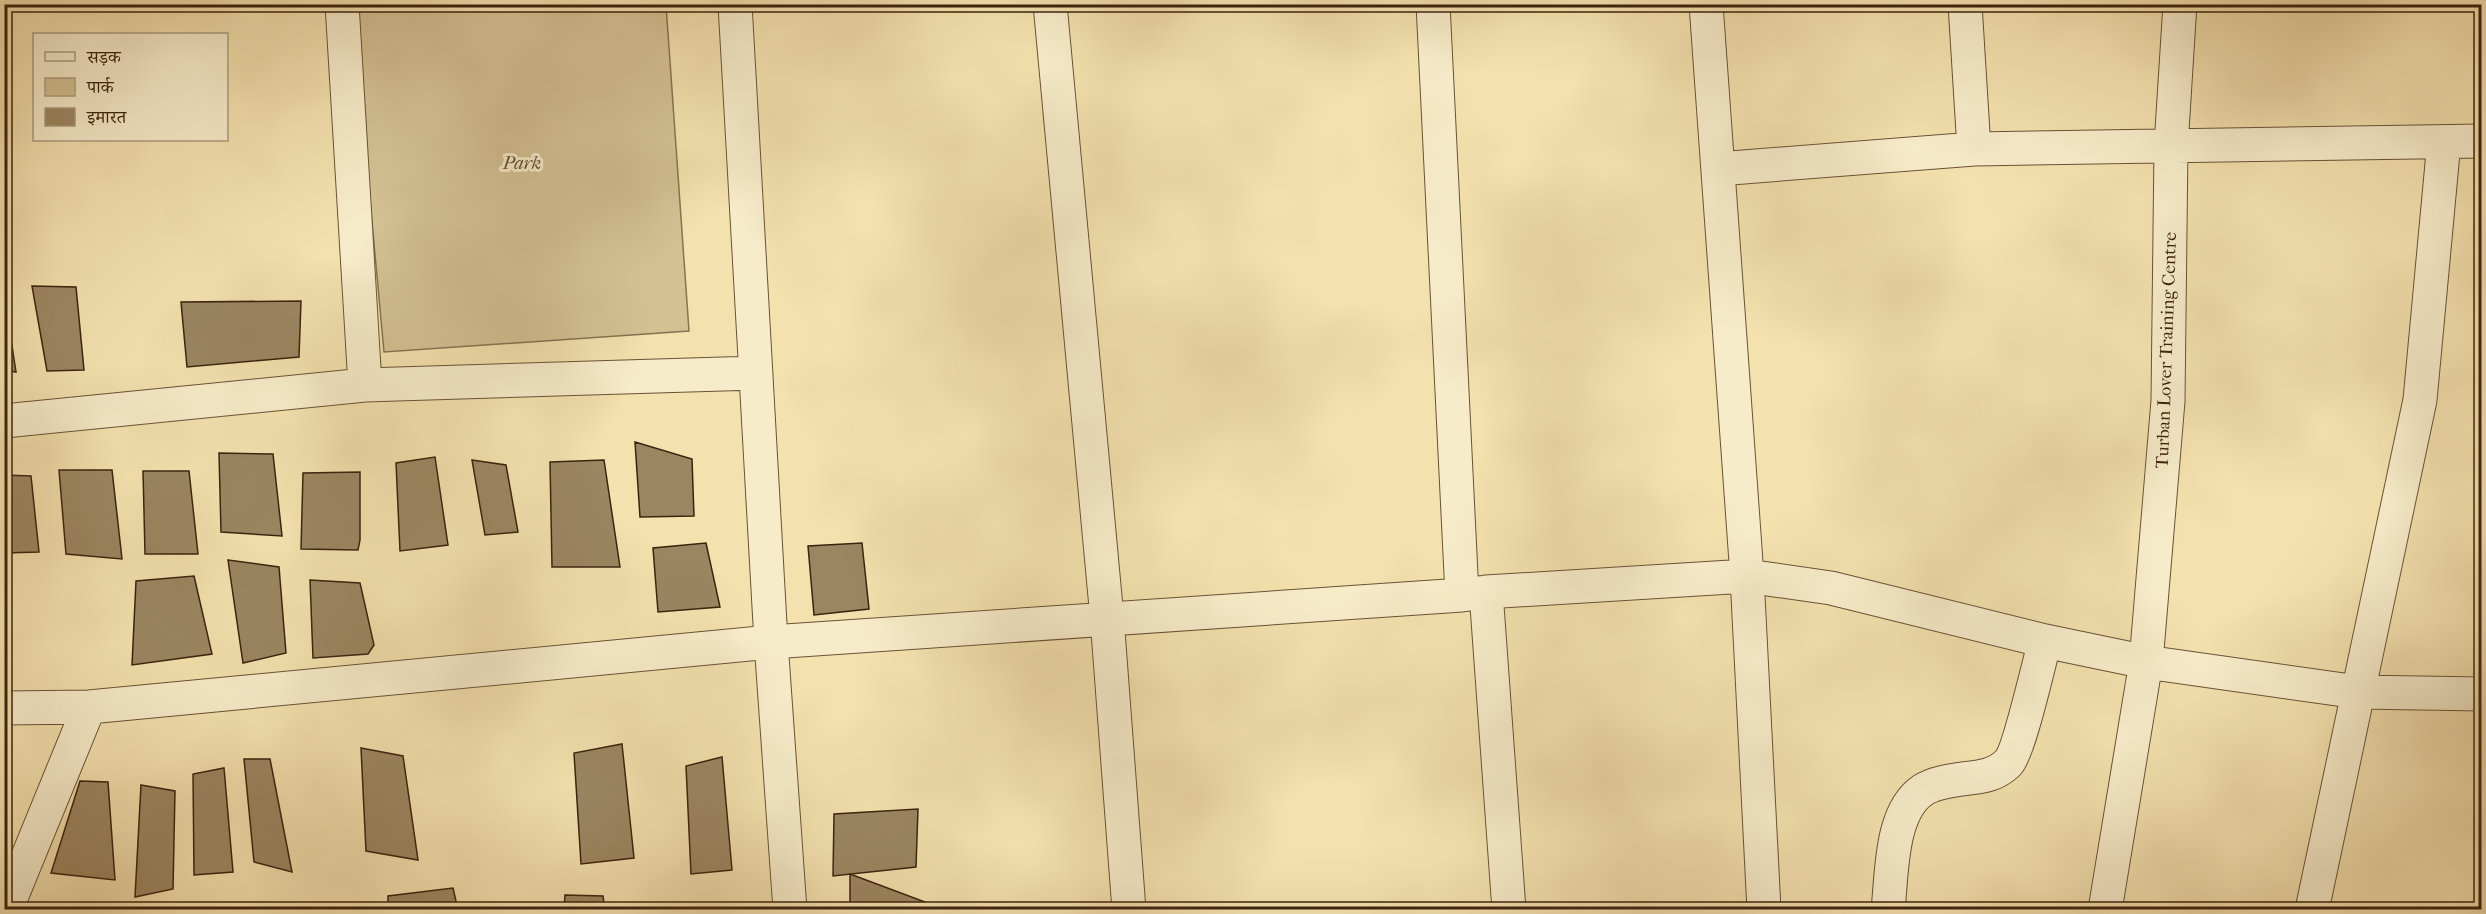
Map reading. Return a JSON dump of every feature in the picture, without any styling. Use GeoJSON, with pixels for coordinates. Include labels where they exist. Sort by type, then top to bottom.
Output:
{"type":"FeatureCollection","features":[{"type":"Feature","properties":{"kind":"street"},"geometry":{"type":"LineString","coordinates":[[342,4],[365,385]]}},
{"type":"Feature","properties":{"kind":"street"},"geometry":{"type":"LineString","coordinates":[[735,4],[771,642],[790,909]]}},
{"type":"Feature","properties":{"kind":"street"},"geometry":{"type":"LineString","coordinates":[[1050,4],[1107,618],[1129,909]]}},
{"type":"Feature","properties":{"kind":"street"},"geometry":{"type":"LineString","coordinates":[[1433,4],[1474,593],[1509,909]]}},
{"type":"Feature","properties":{"kind":"street"},"geometry":{"type":"LineString","coordinates":[[1706,4],[1747,576],[1764,909]]}},
{"type":"Feature","properties":{"kind":"street"},"geometry":{"type":"LineString","coordinates":[[1965,4],[1974,149]]}},
{"type":"Feature","properties":{"kind":"street","name":"Turban Lover Training Centre"},"geometry":{"type":"LineString","coordinates":[[2105,909],[2146,662],[2168,401],[2172,146],[2180,4]]}},
{"type":"Feature","properties":{"kind":"street"},"geometry":{"type":"LineString","coordinates":[[1718,169],[1974,149],[2481,141]]}},
{"type":"Feature","properties":{"kind":"street"},"geometry":{"type":"LineString","coordinates":[[2312,909],[2420,400],[2444,142]]}},
{"type":"Feature","properties":{"kind":"street"},"geometry":{"type":"LineString","coordinates":[[4,421],[365,385],[756,373]]}},
{"type":"Feature","properties":{"kind":"street"},"geometry":{"type":"LineString","coordinates":[[4,708],[89,707],[771,642],[1747,576],[1831,588],[2045,641],[2146,662],[2358,692],[2481,694]]}},
{"type":"Feature","properties":{"kind":"street"},"geometry":{"type":"LineString","coordinates":[[1887,909],[1898,826],[1907,804],[1923,790],[1940,784],[1998,773],[2011,761],[2019,740],[2045,641]]}},
{"type":"Feature","properties":{"kind":"street"},"geometry":{"type":"LineString","coordinates":[[6,909],[89,707]]}},
{"type":"Feature","properties":{"kind":"green space","name":"Park"},"geometry":{"type":"Polygon","coordinates":[[[352,5],[666,5],[689,331],[384,352],[352,5]]]}},
{"type":"Feature","properties":{"kind":"building"},"geometry":{"type":"Polygon","coordinates":[[[32,286],[76,287],[84,370],[47,371],[32,286]]]}},
{"type":"Feature","properties":{"kind":"building"},"geometry":{"type":"Polygon","coordinates":[[[4,294],[16,372],[4,370],[4,294]]]}},
{"type":"Feature","properties":{"kind":"building"},"geometry":{"type":"Polygon","coordinates":[[[301,301],[299,357],[187,367],[181,302],[301,301]]]}},
{"type":"Feature","properties":{"kind":"building"},"geometry":{"type":"Polygon","coordinates":[[[635,442],[692,459],[694,516],[640,517],[635,442]]]}},
{"type":"Feature","properties":{"kind":"building"},"geometry":{"type":"Polygon","coordinates":[[[219,453],[273,454],[282,536],[221,532],[219,453]]]}},
{"type":"Feature","properties":{"kind":"building"},"geometry":{"type":"Polygon","coordinates":[[[435,457],[448,545],[400,551],[396,463],[435,457]]]}},
{"type":"Feature","properties":{"kind":"building"},"geometry":{"type":"Polygon","coordinates":[[[472,460],[506,465],[518,532],[485,535],[472,460]]]}},
{"type":"Feature","properties":{"kind":"building"},"geometry":{"type":"Polygon","coordinates":[[[604,460],[620,567],[552,567],[550,462],[604,460]]]}},
{"type":"Feature","properties":{"kind":"building"},"geometry":{"type":"Polygon","coordinates":[[[59,470],[112,470],[122,559],[66,554],[59,470]]]}},
{"type":"Feature","properties":{"kind":"building"},"geometry":{"type":"Polygon","coordinates":[[[143,471],[189,471],[198,554],[145,554],[143,471]]]}},
{"type":"Feature","properties":{"kind":"building"},"geometry":{"type":"Polygon","coordinates":[[[360,472],[358,550],[301,549],[303,473],[360,472]]]}},
{"type":"Feature","properties":{"kind":"building"},"geometry":{"type":"Polygon","coordinates":[[[4,475],[31,476],[39,552],[4,553],[4,475]]]}},
{"type":"Feature","properties":{"kind":"building"},"geometry":{"type":"Polygon","coordinates":[[[706,543],[720,607],[658,612],[653,548],[706,543]]]}},
{"type":"Feature","properties":{"kind":"building"},"geometry":{"type":"Polygon","coordinates":[[[862,543],[869,609],[814,615],[808,546],[862,543]]]}},
{"type":"Feature","properties":{"kind":"building"},"geometry":{"type":"Polygon","coordinates":[[[228,560],[279,567],[286,653],[243,663],[228,560]]]}},
{"type":"Feature","properties":{"kind":"building"},"geometry":{"type":"Polygon","coordinates":[[[194,576],[212,654],[132,665],[136,581],[194,576]]]}},
{"type":"Feature","properties":{"kind":"building"},"geometry":{"type":"Polygon","coordinates":[[[310,580],[360,583],[374,645],[368,654],[313,658],[310,580]]]}},
{"type":"Feature","properties":{"kind":"building"},"geometry":{"type":"Polygon","coordinates":[[[622,744],[634,858],[581,864],[574,753],[622,744]]]}},
{"type":"Feature","properties":{"kind":"building"},"geometry":{"type":"Polygon","coordinates":[[[361,748],[403,756],[418,860],[366,851],[361,748]]]}},
{"type":"Feature","properties":{"kind":"building"},"geometry":{"type":"Polygon","coordinates":[[[722,757],[732,870],[691,874],[686,766],[722,757]]]}},
{"type":"Feature","properties":{"kind":"building"},"geometry":{"type":"Polygon","coordinates":[[[244,759],[270,759],[292,872],[254,862],[244,759]]]}},
{"type":"Feature","properties":{"kind":"building"},"geometry":{"type":"Polygon","coordinates":[[[224,768],[233,872],[194,875],[193,774],[224,768]]]}},
{"type":"Feature","properties":{"kind":"building"},"geometry":{"type":"Polygon","coordinates":[[[80,781],[108,782],[115,880],[51,873],[80,781]]]}},
{"type":"Feature","properties":{"kind":"building"},"geometry":{"type":"Polygon","coordinates":[[[141,785],[175,791],[173,889],[135,897],[141,785]]]}},
{"type":"Feature","properties":{"kind":"building"},"geometry":{"type":"Polygon","coordinates":[[[918,809],[916,867],[833,876],[834,814],[918,809]]]}},
{"type":"Feature","properties":{"kind":"building"},"geometry":{"type":"Polygon","coordinates":[[[850,874],[925,902],[925,910],[850,910],[850,874]]]}},
{"type":"Feature","properties":{"kind":"building"},"geometry":{"type":"Polygon","coordinates":[[[453,888],[458,910],[388,910],[388,896],[453,888]]]}},
{"type":"Feature","properties":{"kind":"building"},"geometry":{"type":"Polygon","coordinates":[[[565,895],[603,896],[605,910],[564,910],[565,895]]]}},
{"type":"Feature","properties":{"kind":"building"},"geometry":{"type":"Polygon","coordinates":[[[365,903],[365,910],[307,910],[307,909],[365,903]]]}},
{"type":"Feature","properties":{"kind":"building"},"geometry":{"type":"Polygon","coordinates":[[[208,905],[279,908],[279,910],[208,910],[208,905]]]}}]}
